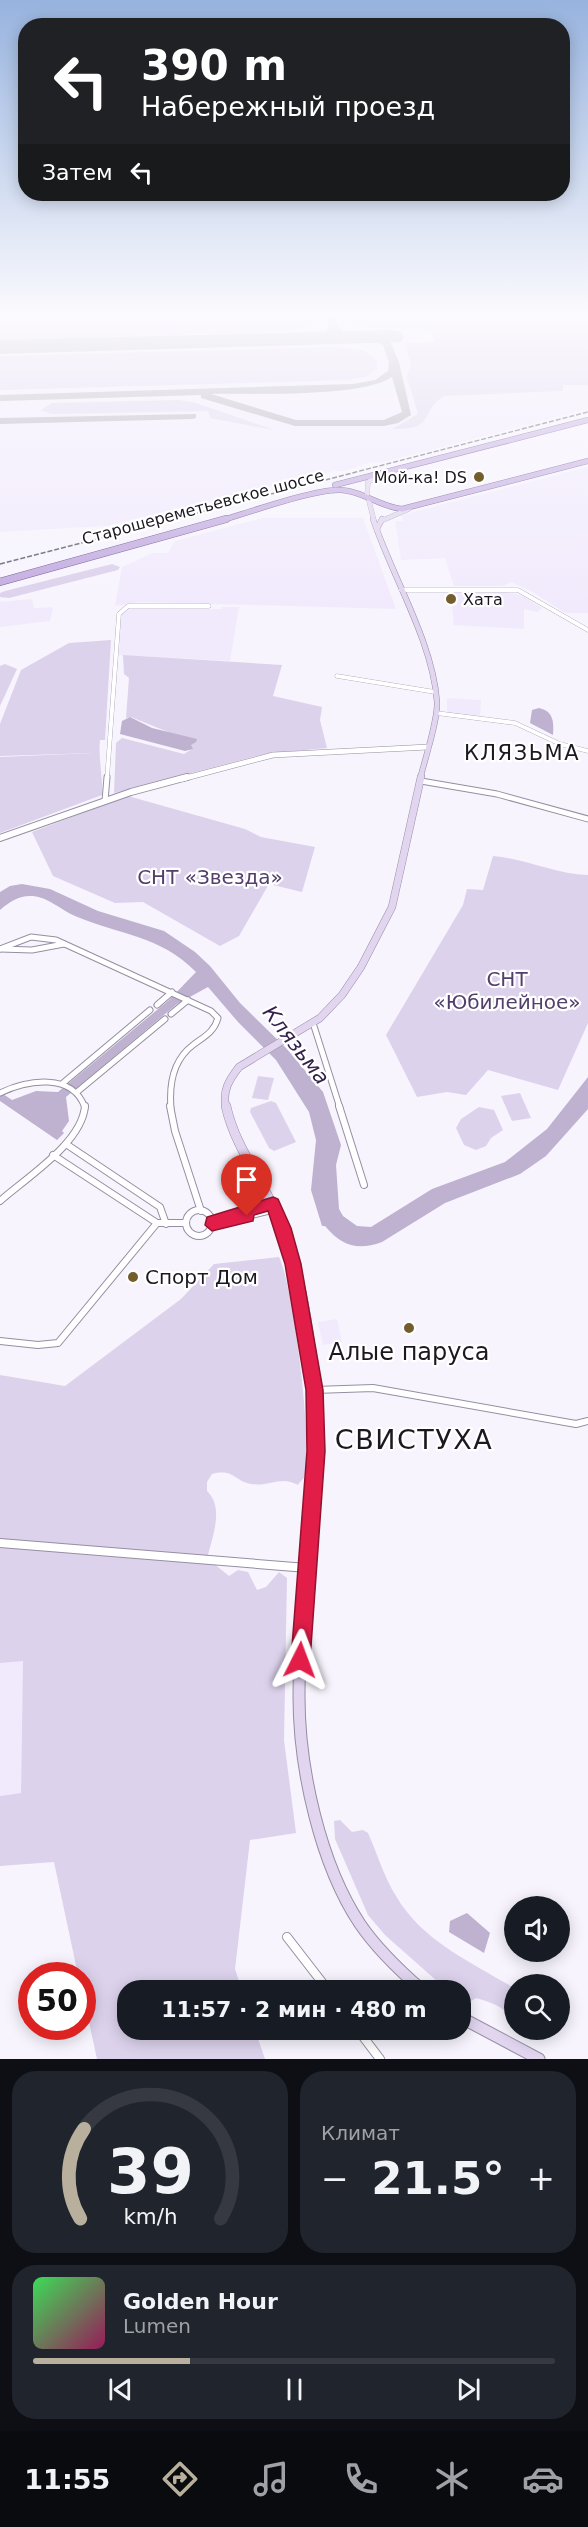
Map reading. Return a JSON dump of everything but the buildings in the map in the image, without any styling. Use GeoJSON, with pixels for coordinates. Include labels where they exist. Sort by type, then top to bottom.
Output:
{"type":"FeatureCollection","features":[{"type":"Feature","properties":{"kind":"main road","name":"Старошереметьевское шоссе"},"geometry":{"type":"LineString","coordinates":[[0,577],[390,471],[588,420]]}},
{"type":"Feature","properties":{"kind":"main road","name":"Старошереметьевское шоссе"},"geometry":{"type":"LineString","coordinates":[[0,582],[306,496],[340,489],[355,491],[390,509],[414,507],[588,461]]}},
{"type":"Feature","properties":{"kind":"main road"},"geometry":{"type":"LineString","coordinates":[[390,471],[368,482],[368,499],[435,692],[436,713],[392,907],[379,935],[335,1003],[313,1023],[239,1067],[224,1092],[225,1104],[237,1137],[274,1206],[293,1264],[315,1390],[316,1451],[298,1700],[303,1758],[312,1802],[329,1862],[350,1911],[379,1951],[395,1969],[409,1980]]}},
{"type":"Feature","properties":{"kind":"main road"},"geometry":{"type":"LineString","coordinates":[[377,529],[382,518],[414,507]]}},
{"type":"Feature","properties":{"kind":"main road"},"geometry":{"type":"LineString","coordinates":[[471,2023],[539,2059]]}},
{"type":"Feature","properties":{"kind":"street"},"geometry":{"type":"LineString","coordinates":[[401,590],[518,590],[533,596],[588,630]]}},
{"type":"Feature","properties":{"kind":"street"},"geometry":{"type":"LineString","coordinates":[[105,801],[119,614],[128,606],[209,606]]}},
{"type":"Feature","properties":{"kind":"street"},"geometry":{"type":"LineString","coordinates":[[338,676],[435,692]]}},
{"type":"Feature","properties":{"kind":"street"},"geometry":{"type":"LineString","coordinates":[[436,713],[515,723],[560,744],[588,751]]}},
{"type":"Feature","properties":{"kind":"street"},"geometry":{"type":"LineString","coordinates":[[0,838],[105,801],[187,776],[273,755],[428,747]]}},
{"type":"Feature","properties":{"kind":"street"},"geometry":{"type":"LineString","coordinates":[[421,781],[497,794],[588,819]]}},
{"type":"Feature","properties":{"kind":"street"},"geometry":{"type":"LineString","coordinates":[[0,949],[22,939],[39,937],[65,944],[211,1011],[218,1021],[213,1032],[195,1042],[182,1055],[174,1069],[169,1092],[171,1116],[197,1190],[201,1211]]}},
{"type":"Feature","properties":{"kind":"street"},"geometry":{"type":"LineString","coordinates":[[0,949],[32,950],[65,944]]}},
{"type":"Feature","properties":{"kind":"street"},"geometry":{"type":"LineString","coordinates":[[157,1005],[173,992]]}},
{"type":"Feature","properties":{"kind":"street"},"geometry":{"type":"LineString","coordinates":[[171,1014],[187,999]]}},
{"type":"Feature","properties":{"kind":"street"},"geometry":{"type":"LineString","coordinates":[[65,1084],[150,1010]]}},
{"type":"Feature","properties":{"kind":"street"},"geometry":{"type":"LineString","coordinates":[[76,1092],[165,1019]]}},
{"type":"Feature","properties":{"kind":"street"},"geometry":{"type":"LineString","coordinates":[[313,1023],[364,1185]]}},
{"type":"Feature","properties":{"kind":"street"},"geometry":{"type":"LineString","coordinates":[[0,1084],[3,1091],[22,1082],[36,1080],[65,1084],[76,1092],[84,1105],[85,1115],[78,1132],[0,1201]]}},
{"type":"Feature","properties":{"kind":"street"},"geometry":{"type":"LineString","coordinates":[[66,1144],[160,1207],[166,1224]]}},
{"type":"Feature","properties":{"kind":"street"},"geometry":{"type":"LineString","coordinates":[[53,1155],[157,1223],[184,1223]]}},
{"type":"Feature","properties":{"kind":"street"},"geometry":{"type":"LineString","coordinates":[[184,1223],[189,1232],[196,1234],[208,1231],[213,1223],[274,1206]]}},
{"type":"Feature","properties":{"kind":"street"},"geometry":{"type":"LineString","coordinates":[[184,1223],[189,1215],[201,1211],[210,1215],[213,1223]]}},
{"type":"Feature","properties":{"kind":"street"},"geometry":{"type":"LineString","coordinates":[[0,1341],[38,1345],[58,1343],[157,1223]]}},
{"type":"Feature","properties":{"kind":"street"},"geometry":{"type":"LineString","coordinates":[[315,1390],[373,1388],[576,1424],[588,1421]]}},
{"type":"Feature","properties":{"kind":"street"},"geometry":{"type":"LineString","coordinates":[[0,1543],[307,1568]]}},
{"type":"Feature","properties":{"kind":"street"},"geometry":{"type":"LineString","coordinates":[[287,1937],[320,1980]]}},
{"type":"Feature","properties":{"kind":"street"},"geometry":{"type":"LineString","coordinates":[[366,2040],[380,2059]]}},
{"type":"Feature","properties":{"kind":"shaded area"},"geometry":{"type":"Polygon","coordinates":[[[0,413],[572,413],[381,463],[372,462],[345,471],[335,471],[106,526],[0,532],[0,413]]]}},
{"type":"Feature","properties":{"kind":"shaded area"},"geometry":{"type":"Polygon","coordinates":[[[588,467],[588,613],[565,613],[533,592],[511,582],[503,586],[454,586],[445,558],[401,560],[395,521],[403,521],[401,515],[588,467]]]}},
{"type":"Feature","properties":{"kind":"shaded area"},"geometry":{"type":"Polygon","coordinates":[[[263,518],[363,518],[396,609],[140,602],[115,606],[122,567],[153,553],[168,553],[175,541],[263,518]]]}},
{"type":"Feature","properties":{"kind":"shaded area"},"geometry":{"type":"Polygon","coordinates":[[[505,592],[522,595],[542,608],[537,612],[524,609],[524,629],[454,625],[452,606],[457,605],[453,593],[505,592]]]}},
{"type":"Feature","properties":{"kind":"shaded area"},"geometry":{"type":"Polygon","coordinates":[[[32,599],[34,608],[53,607],[50,621],[0,627],[0,602],[32,599]]]}},
{"type":"Feature","properties":{"kind":"shaded area"},"geometry":{"type":"Polygon","coordinates":[[[222,607],[239,607],[230,661],[119,655],[121,612],[125,609],[221,609],[222,607]]]}},
{"type":"Feature","properties":{"kind":"shaded area"},"geometry":{"type":"Polygon","coordinates":[[[447,698],[481,700],[480,716],[447,713],[447,698]]]}},
{"type":"Feature","properties":{"kind":"shaded area"},"geometry":{"type":"Polygon","coordinates":[[[544,709],[552,717],[553,735],[530,723],[532,710],[544,709]]]}},
{"type":"Feature","properties":{"kind":"shaded area"},"geometry":{"type":"Polygon","coordinates":[[[130,717],[152,728],[197,739],[191,745],[193,749],[185,751],[120,734],[122,721],[130,717]]]}},
{"type":"Feature","properties":{"kind":"shaded area"},"geometry":{"type":"Polygon","coordinates":[[[22,884],[50,889],[98,911],[164,931],[195,952],[210,966],[240,1003],[287,1049],[323,1092],[341,1145],[336,1165],[339,1209],[343,1216],[357,1226],[371,1227],[432,1189],[505,1162],[547,1129],[588,1077],[588,1109],[546,1156],[520,1174],[445,1203],[382,1242],[365,1246],[350,1245],[322,1226],[311,1190],[316,1140],[309,1112],[276,1060],[238,1022],[208,987],[177,1004],[66,1097],[69,1121],[62,1131],[64,1133],[57,1140],[0,1101],[0,1092],[12,1100],[36,1091],[58,1092],[169,1000],[196,972],[168,950],[138,937],[75,916],[39,897],[19,898],[0,910],[0,892],[10,886],[22,884]]]}},
{"type":"Feature","properties":{"kind":"shaded area"},"geometry":{"type":"Polygon","coordinates":[[[337,1319],[342,1342],[323,1345],[318,1322],[337,1319]]]}},
{"type":"Feature","properties":{"kind":"shaded area"},"geometry":{"type":"Polygon","coordinates":[[[23,1660],[21,1793],[0,1796],[0,1663],[23,1660]]]}},
{"type":"Feature","properties":{"kind":"shaded area"},"geometry":{"type":"Polygon","coordinates":[[[467,1913],[490,1933],[484,1953],[449,1932],[450,1921],[467,1913]]]}},
{"type":"Feature","properties":{"kind":"green space"},"geometry":{"type":"Polygon","coordinates":[[[49,413],[99,413],[51,414],[49,413]]]}},
{"type":"Feature","properties":{"kind":"green space"},"geometry":{"type":"Polygon","coordinates":[[[209,413],[225,413],[274,430],[210,418],[209,413]]]}},
{"type":"Feature","properties":{"kind":"green space"},"geometry":{"type":"Polygon","coordinates":[[[429,413],[422,423],[416,426],[393,429],[418,414],[429,413]]]}},
{"type":"Feature","properties":{"kind":"green space"},"geometry":{"type":"Polygon","coordinates":[[[112,564],[120,567],[118,570],[9,598],[0,597],[0,593],[5,591],[112,564]]]}},
{"type":"Feature","properties":{"kind":"green space"},"geometry":{"type":"Polygon","coordinates":[[[111,640],[105,740],[100,740],[102,795],[0,833],[0,757],[94,753],[0,756],[0,724],[21,670],[69,643],[111,640]]]}},
{"type":"Feature","properties":{"kind":"green space"},"geometry":{"type":"Polygon","coordinates":[[[123,655],[282,665],[273,696],[322,707],[320,720],[327,748],[265,754],[114,793],[116,743],[122,738],[184,754],[192,749],[168,732],[131,717],[126,718],[129,678],[124,674],[123,655]]]}},
{"type":"Feature","properties":{"kind":"green space"},"geometry":{"type":"Polygon","coordinates":[[[5,664],[17,669],[0,706],[0,666],[5,664]]]}},
{"type":"Feature","properties":{"kind":"green space","name":"СНТ «Звезда»"},"geometry":{"type":"Polygon","coordinates":[[[128,796],[245,829],[261,837],[315,847],[302,892],[269,884],[239,936],[220,946],[143,902],[115,903],[53,876],[32,832],[128,796]]]}},
{"type":"Feature","properties":{"kind":"green space","name":"СНТ «Юбилейное»"},"geometry":{"type":"Polygon","coordinates":[[[493,856],[588,875],[588,1023],[558,1090],[488,1070],[466,1095],[447,1092],[417,1097],[386,1035],[463,905],[467,889],[483,890],[493,856]]]}},
{"type":"Feature","properties":{"kind":"green space"},"geometry":{"type":"Polygon","coordinates":[[[258,1076],[274,1078],[268,1100],[252,1098],[258,1076]]]}},
{"type":"Feature","properties":{"kind":"green space"},"geometry":{"type":"Polygon","coordinates":[[[520,1093],[531,1118],[512,1121],[501,1096],[520,1093]]]}},
{"type":"Feature","properties":{"kind":"green space"},"geometry":{"type":"Polygon","coordinates":[[[271,1101],[276,1103],[296,1142],[274,1151],[269,1148],[250,1112],[251,1108],[271,1101]]]}},
{"type":"Feature","properties":{"kind":"green space"},"geometry":{"type":"Polygon","coordinates":[[[479,1107],[494,1110],[503,1130],[491,1138],[486,1146],[476,1150],[464,1145],[456,1128],[461,1119],[479,1107]]]}},
{"type":"Feature","properties":{"kind":"green space"},"geometry":{"type":"Polygon","coordinates":[[[279,1257],[285,1273],[296,1331],[306,1435],[304,1478],[298,1485],[286,1481],[251,1484],[230,1474],[219,1473],[212,1474],[207,1482],[207,1491],[215,1505],[216,1513],[208,1555],[213,1563],[229,1576],[238,1570],[248,1572],[257,1590],[266,1587],[279,1572],[287,1578],[284,1740],[296,1833],[250,1840],[235,1969],[239,1980],[117,1980],[117,2040],[258,2040],[265,2059],[97,2059],[93,2040],[96,2040],[96,1962],[75,1962],[54,1862],[0,1866],[0,1796],[21,1793],[23,1661],[0,1663],[0,1375],[65,1386],[181,1299],[214,1264],[279,1257]]]}},
{"type":"Feature","properties":{"kind":"green space"},"geometry":{"type":"Polygon","coordinates":[[[340,1820],[352,1832],[363,1830],[368,1833],[392,1889],[419,1926],[449,1949],[504,1982],[504,2010],[476,1998],[471,2001],[471,1980],[436,1980],[385,1935],[368,1915],[335,1839],[334,1821],[340,1820]]]}},
{"type":"Feature","properties":{"kind":"taxiway"},"geometry":{"type":"LineString","coordinates":[[262,413],[295,423],[384,423],[394,421],[407,413]]}},
{"type":"Feature","properties":{"kind":"taxiway"},"geometry":{"type":"LineString","coordinates":[[0,421],[192,416]]}},
{"type":"Feature","properties":{"kind":"railway"},"geometry":{"type":"LineString","coordinates":[[0,564],[584,413]]}},
{"type":"Feature","properties":{"kind":"place","name":"Мой-ка! DS"},"geometry":{"type":"Point","coordinates":[479,477]}},
{"type":"Feature","properties":{"kind":"place","name":"Хата"},"geometry":{"type":"Point","coordinates":[451,599]}},
{"type":"Feature","properties":{"kind":"place","name":"Спорт Дом"},"geometry":{"type":"Point","coordinates":[133,1277]}},
{"type":"Feature","properties":{"kind":"place","name":"Алые паруса"},"geometry":{"type":"Point","coordinates":[409,1328]}},
{"type":"Feature","properties":{"kind":"district","name":"КЛЯЗЬМА"},"geometry":{"type":"Point","coordinates":[522,753]}},
{"type":"Feature","properties":{"kind":"district","name":"СВИСТУХА"},"geometry":{"type":"Point","coordinates":[414,1439]}},
{"type":"Feature","properties":{"kind":"route"},"geometry":{"type":"LineString","coordinates":[[247,1216],[212,1225],[213,1221],[273,1203],[293,1264],[315,1390],[316,1451],[300,1660]]}},
{"type":"Feature","properties":{"kind":"water label","name":"Клязьма"},"geometry":{"type":"Point","coordinates":[296,1045]}}]}
